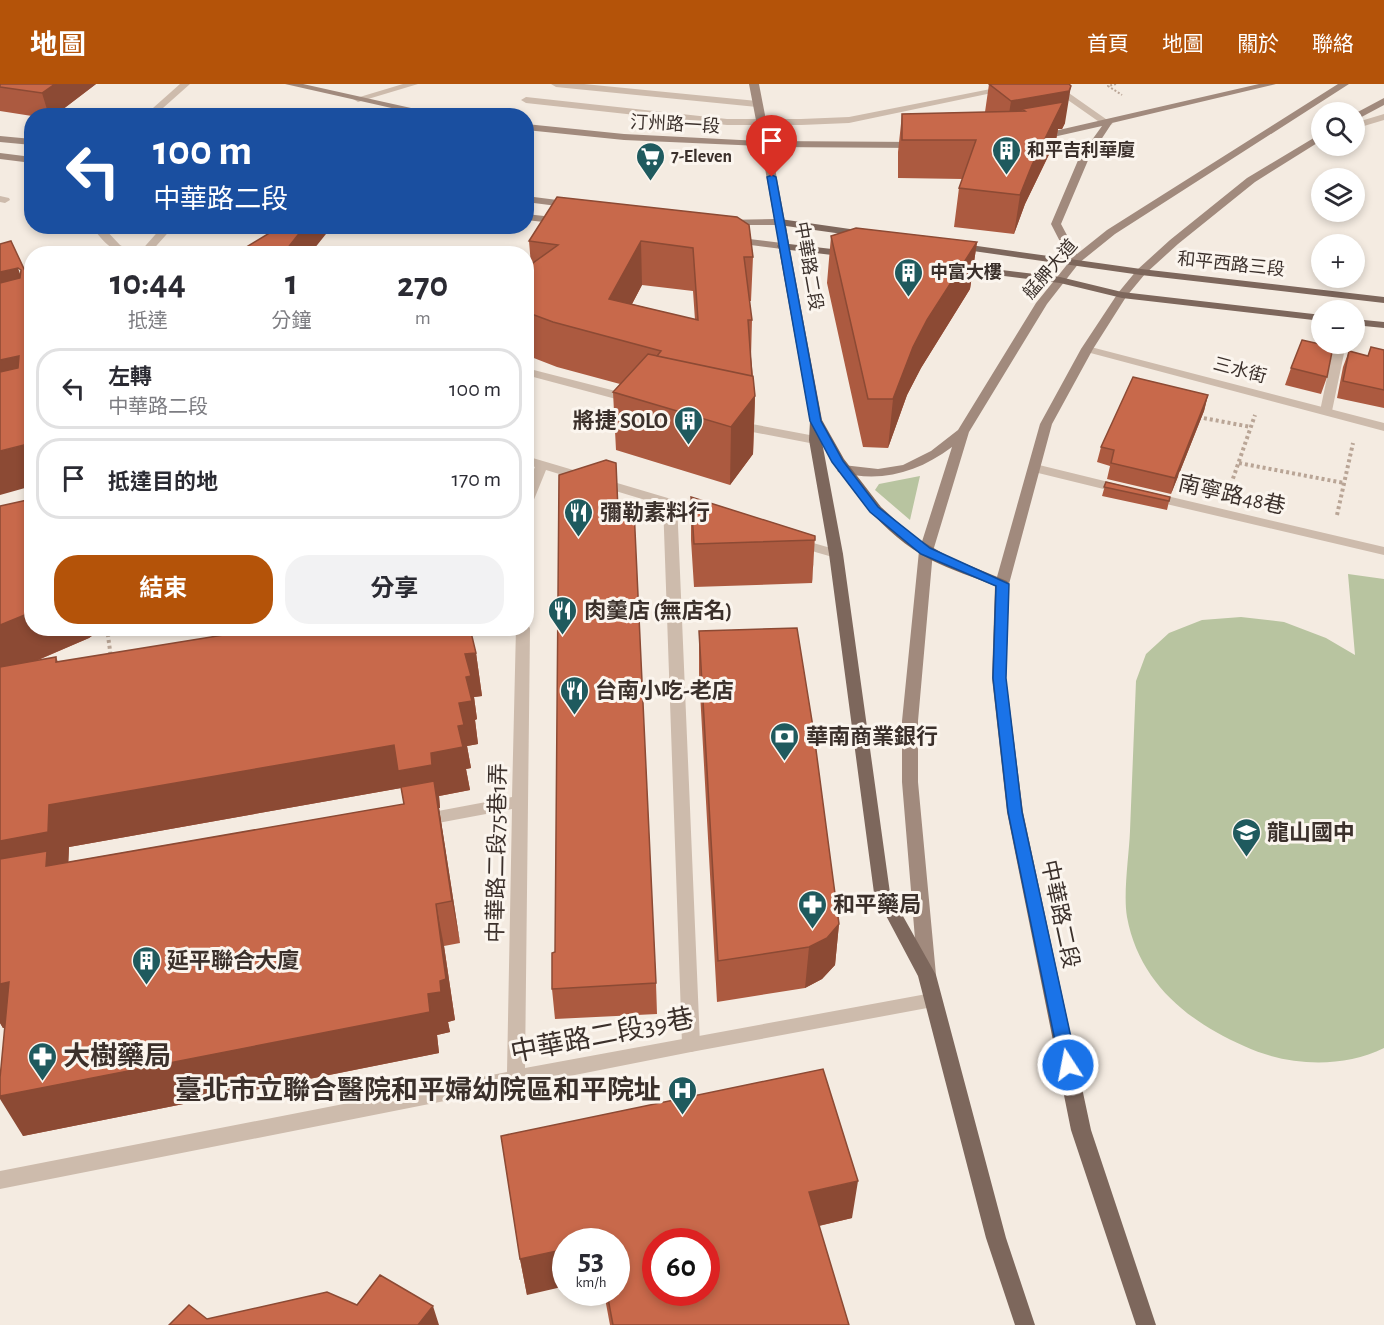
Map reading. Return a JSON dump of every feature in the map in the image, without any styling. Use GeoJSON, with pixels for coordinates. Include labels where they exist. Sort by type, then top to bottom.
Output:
{"type":"FeatureCollection","features":[{"type":"Feature","properties":{"kind":"main road"},"geometry":{"type":"LineString","coordinates":[[290,84],[403,108]]}},
{"type":"Feature","properties":{"kind":"main road","name":"中華路二段"},"geometry":{"type":"LineString","coordinates":[[754,84],[816,421],[815,440],[836,554],[882,893],[927,975]]}},
{"type":"Feature","properties":{"kind":"main road"},"geometry":{"type":"LineString","coordinates":[[1028,140],[1108,124],[1271,84]]}},
{"type":"Feature","properties":{"kind":"main road","name":"艋舺大道"},"geometry":{"type":"LineString","coordinates":[[926,551],[963,432],[1026,328],[1076,261],[1111,231],[1344,84]]}},
{"type":"Feature","properties":{"kind":"main road"},"geometry":{"type":"LineString","coordinates":[[1365,112],[1384,101]]}},
{"type":"Feature","properties":{"kind":"main road"},"geometry":{"type":"LineString","coordinates":[[1076,261],[1056,224],[1084,158],[1108,124]]}},
{"type":"Feature","properties":{"kind":"main road","name":"汀州路一段"},"geometry":{"type":"LineString","coordinates":[[534,128],[606,137],[766,145],[923,146]]}},
{"type":"Feature","properties":{"kind":"main road"},"geometry":{"type":"LineString","coordinates":[[0,139],[24,141]]}},
{"type":"Feature","properties":{"kind":"main road"},"geometry":{"type":"LineString","coordinates":[[1002,584],[1046,424],[1087,349],[1122,295],[1141,272],[1251,180],[1311,142]]}},
{"type":"Feature","properties":{"kind":"main road"},"geometry":{"type":"LineString","coordinates":[[0,156],[24,159]]}},
{"type":"Feature","properties":{"kind":"main road"},"geometry":{"type":"LineString","coordinates":[[534,200],[584,206]]}},
{"type":"Feature","properties":{"kind":"main road"},"geometry":{"type":"LineString","coordinates":[[534,218],[579,223]]}},
{"type":"Feature","properties":{"kind":"main road"},"geometry":{"type":"LineString","coordinates":[[711,221],[780,222],[874,235]]}},
{"type":"Feature","properties":{"kind":"main road"},"geometry":{"type":"LineString","coordinates":[[722,239],[861,255]]}},
{"type":"Feature","properties":{"kind":"main road","name":"和平西路三段"},"geometry":{"type":"LineString","coordinates":[[941,244],[1076,261],[1141,272],[1384,300]]}},
{"type":"Feature","properties":{"kind":"main road","name":"和平西路三段"},"geometry":{"type":"LineString","coordinates":[[939,265],[1060,280],[1122,295],[1311,317]]}},
{"type":"Feature","properties":{"kind":"main road"},"geometry":{"type":"LineString","coordinates":[[1365,323],[1384,325]]}},
{"type":"Feature","properties":{"kind":"main road","name":"中華路二段"},"geometry":{"type":"LineString","coordinates":[[816,421],[843,469],[874,510],[926,551],[1002,584],[999,678],[1015,812],[1081,1130],[1146,1325]]}},
{"type":"Feature","properties":{"kind":"main road"},"geometry":{"type":"LineString","coordinates":[[843,469],[862,474],[876,474],[913,467],[935,456],[963,432]]}},
{"type":"Feature","properties":{"kind":"main road","name":"中華路二段"},"geometry":{"type":"LineString","coordinates":[[926,551],[910,731],[910,782],[927,975],[996,1238],[1025,1325]]}},
{"type":"Feature","properties":{"kind":"street"},"geometry":{"type":"LineString","coordinates":[[157,108],[185,84]]}},
{"type":"Feature","properties":{"kind":"street"},"geometry":{"type":"LineString","coordinates":[[358,99],[412,84]]}},
{"type":"Feature","properties":{"kind":"street"},"geometry":{"type":"LineString","coordinates":[[556,84],[757,104]]}},
{"type":"Feature","properties":{"kind":"street"},"geometry":{"type":"LineString","coordinates":[[526,100],[727,122],[762,123],[849,120],[1030,84]]}},
{"type":"Feature","properties":{"kind":"street"},"geometry":{"type":"LineString","coordinates":[[1050,84],[1108,124]]}},
{"type":"Feature","properties":{"kind":"street"},"geometry":{"type":"LineString","coordinates":[[1365,123],[1384,117]]}},
{"type":"Feature","properties":{"kind":"street"},"geometry":{"type":"LineString","coordinates":[[104,234],[115,246]]}},
{"type":"Feature","properties":{"kind":"street"},"geometry":{"type":"LineString","coordinates":[[150,246],[162,234]]}},
{"type":"Feature","properties":{"kind":"street","name":"三水街"},"geometry":{"type":"LineString","coordinates":[[1087,349],[1384,426]]}},
{"type":"Feature","properties":{"kind":"street"},"geometry":{"type":"LineString","coordinates":[[1326,411],[1338,354]]}},
{"type":"Feature","properties":{"kind":"street"},"geometry":{"type":"LineString","coordinates":[[534,373],[641,402]]}},
{"type":"Feature","properties":{"kind":"street"},"geometry":{"type":"LineString","coordinates":[[721,422],[815,440]]}},
{"type":"Feature","properties":{"kind":"street"},"geometry":{"type":"LineString","coordinates":[[534,462],[723,519]]}},
{"type":"Feature","properties":{"kind":"street"},"geometry":{"type":"LineString","coordinates":[[534,484],[542,465]]}},
{"type":"Feature","properties":{"kind":"street","name":"南寧路48巷"},"geometry":{"type":"LineString","coordinates":[[1035,468],[1384,551]]}},
{"type":"Feature","properties":{"kind":"street"},"geometry":{"type":"LineString","coordinates":[[670,502],[692,1044]]}},
{"type":"Feature","properties":{"kind":"street"},"geometry":{"type":"LineString","coordinates":[[786,539],[836,554]]}},
{"type":"Feature","properties":{"kind":"street","name":"中華路二段75巷1弄"},"geometry":{"type":"LineString","coordinates":[[516,1079],[523,636]]}},
{"type":"Feature","properties":{"kind":"street"},"geometry":{"type":"LineString","coordinates":[[403,823],[519,802]]}},
{"type":"Feature","properties":{"kind":"street","name":"中華路二段39巷"},"geometry":{"type":"LineString","coordinates":[[0,1180],[692,1044],[932,1001]]}},
{"type":"Feature","properties":{"kind":"path"},"geometry":{"type":"LineString","coordinates":[[1221,513],[1262,394]]}},
{"type":"Feature","properties":{"kind":"path"},"geometry":{"type":"LineString","coordinates":[[1195,417],[1251,427]]}},
{"type":"Feature","properties":{"kind":"path"},"geometry":{"type":"LineString","coordinates":[[1332,539],[1358,419]]}},
{"type":"Feature","properties":{"kind":"path"},"geometry":{"type":"LineString","coordinates":[[1238,463],[1344,483]]}},
{"type":"Feature","properties":{"kind":"path"},"geometry":{"type":"LineString","coordinates":[[108,636],[112,662]]}},
{"type":"Feature","properties":{"kind":"green space"},"geometry":{"type":"Polygon","coordinates":[[[920,476],[910,520],[875,490],[879,484],[920,476]]]}},
{"type":"Feature","properties":{"kind":"green space"},"geometry":{"type":"Polygon","coordinates":[[[1348,574],[1384,579],[1384,1048],[1367,1055],[1332,1062],[1296,1061],[1278,1058],[1244,1046],[1223,1036],[1185,1011],[1154,980],[1133,940],[1127,917],[1126,897],[1136,681],[1146,654],[1169,633],[1202,620],[1241,617],[1284,622],[1326,638],[1355,655],[1348,574]]]}},
{"type":"Feature","properties":{"kind":"building"},"geometry":{"type":"Polygon","coordinates":[[[0,84],[55,84],[42,93],[0,87],[0,84]]]}},
{"type":"Feature","properties":{"kind":"building"},"geometry":{"type":"Polygon","coordinates":[[[989,84],[1069,84],[1071,86],[1069,91],[1011,101],[989,84]]]}},
{"type":"Feature","properties":{"kind":"building"},"geometry":{"type":"Polygon","coordinates":[[[1063,102],[1020,195],[959,188],[976,140],[902,140],[902,114],[1025,111],[1022,109],[1063,102]]]}},
{"type":"Feature","properties":{"kind":"building"},"geometry":{"type":"Polygon","coordinates":[[[557,197],[737,217],[749,225],[753,257],[744,257],[752,320],[748,320],[752,376],[657,356],[661,351],[534,315],[534,262],[558,245],[529,241],[557,197]],[[641,241],[609,299],[698,320],[693,248],[641,241]]]}},
{"type":"Feature","properties":{"kind":"building"},"geometry":{"type":"Polygon","coordinates":[[[856,228],[977,242],[927,320],[913,347],[893,399],[868,399],[831,236],[856,228]]]}},
{"type":"Feature","properties":{"kind":"building"},"geometry":{"type":"Polygon","coordinates":[[[268,234],[299,234],[289,246],[248,246],[268,234]]]}},
{"type":"Feature","properties":{"kind":"building"},"geometry":{"type":"Polygon","coordinates":[[[11,241],[24,269],[24,445],[0,451],[0,372],[18,368],[19,356],[0,360],[0,283],[20,278],[21,270],[18,268],[0,272],[0,244],[11,241]]]}},
{"type":"Feature","properties":{"kind":"building"},"geometry":{"type":"Polygon","coordinates":[[[1302,340],[1311,342],[1311,354],[1332,354],[1327,377],[1291,368],[1302,340]]]}},
{"type":"Feature","properties":{"kind":"building"},"geometry":{"type":"Polygon","coordinates":[[[1371,347],[1384,350],[1384,390],[1343,381],[1348,354],[1368,356],[1371,347]]]}},
{"type":"Feature","properties":{"kind":"building"},"geometry":{"type":"Polygon","coordinates":[[[648,354],[753,376],[755,396],[731,427],[613,392],[648,354]]]}},
{"type":"Feature","properties":{"kind":"building"},"geometry":{"type":"Polygon","coordinates":[[[1133,377],[1208,395],[1175,478],[1111,463],[1114,450],[1101,447],[1133,377]]]}},
{"type":"Feature","properties":{"kind":"building"},"geometry":{"type":"Polygon","coordinates":[[[606,460],[616,463],[618,510],[634,509],[656,983],[552,989],[552,953],[555,952],[559,475],[606,460]]]}},
{"type":"Feature","properties":{"kind":"building"},"geometry":{"type":"Polygon","coordinates":[[[1106,482],[1170,497],[1169,501],[1104,487],[1106,482]]]}},
{"type":"Feature","properties":{"kind":"building"},"geometry":{"type":"Polygon","coordinates":[[[691,497],[815,536],[815,540],[694,544],[691,497]]]}},
{"type":"Feature","properties":{"kind":"building"},"geometry":{"type":"Polygon","coordinates":[[[24,501],[24,615],[0,625],[0,506],[24,501]]]}},
{"type":"Feature","properties":{"kind":"building"},"geometry":{"type":"Polygon","coordinates":[[[797,628],[813,727],[839,924],[827,938],[809,947],[718,961],[699,631],[797,628]]]}},
{"type":"Feature","properties":{"kind":"building"},"geometry":{"type":"Polygon","coordinates":[[[217,636],[472,636],[476,653],[465,654],[471,676],[466,677],[472,701],[459,703],[464,725],[458,726],[463,747],[431,753],[432,765],[398,771],[394,745],[49,805],[48,832],[0,841],[0,667],[56,657],[56,662],[217,636]]]}},
{"type":"Feature","properties":{"kind":"building","name":"延平聯合大廈"},"geometry":{"type":"Polygon","coordinates":[[[434,781],[452,901],[436,904],[446,979],[440,981],[441,992],[428,994],[430,1012],[0,1096],[9,982],[0,984],[0,859],[47,851],[46,866],[404,804],[401,787],[434,781]]]}},
{"type":"Feature","properties":{"kind":"building"},"geometry":{"type":"Polygon","coordinates":[[[823,1069],[858,1181],[809,1192],[849,1325],[613,1325],[609,1306],[630,1306],[630,1228],[552,1228],[552,1252],[520,1259],[501,1136],[823,1069]]]}},
{"type":"Feature","properties":{"kind":"building"},"geometry":{"type":"Polygon","coordinates":[[[380,1275],[433,1306],[418,1325],[169,1325],[189,1305],[207,1319],[327,1292],[357,1305],[380,1275]]]}},
{"type":"Feature","properties":{"kind":"place","name":"和平吉利華廈"},"geometry":{"type":"Point","coordinates":[1006,176]}},
{"type":"Feature","properties":{"kind":"place","name":"7-Eleven"},"geometry":{"type":"Point","coordinates":[650,182]}},
{"type":"Feature","properties":{"kind":"place","name":"中富大樓"},"geometry":{"type":"Point","coordinates":[909,298]}},
{"type":"Feature","properties":{"kind":"place","name":"將捷 SOLO"},"geometry":{"type":"Point","coordinates":[689,446]}},
{"type":"Feature","properties":{"kind":"place","name":"彌勒素料行"},"geometry":{"type":"Point","coordinates":[579,538]}},
{"type":"Feature","properties":{"kind":"place","name":"肉羹店 (無店名)"},"geometry":{"type":"Point","coordinates":[563,636]}},
{"type":"Feature","properties":{"kind":"place","name":"台南小吃-老店"},"geometry":{"type":"Point","coordinates":[574,716]}},
{"type":"Feature","properties":{"kind":"place","name":"華南商業銀行"},"geometry":{"type":"Point","coordinates":[785,762]}},
{"type":"Feature","properties":{"kind":"place","name":"龍山國中"},"geometry":{"type":"Point","coordinates":[1246,858]}},
{"type":"Feature","properties":{"kind":"place","name":"和平藥局"},"geometry":{"type":"Point","coordinates":[812,930]}},
{"type":"Feature","properties":{"kind":"place","name":"延平聯合大廈"},"geometry":{"type":"Point","coordinates":[146,986]}},
{"type":"Feature","properties":{"kind":"place","name":"大樹藥局"},"geometry":{"type":"Point","coordinates":[42,1082]}},
{"type":"Feature","properties":{"kind":"place","name":"臺北市立聯合醫院和平婦幼院區和平院址"},"geometry":{"type":"Point","coordinates":[682,1116]}},
{"type":"Feature","properties":{"kind":"route"},"geometry":{"type":"LineString","coordinates":[[772,177],[816,421],[838,462],[874,510],[926,551],[1002,584],[999,678],[1015,812],[1068,1065]]}}]}
